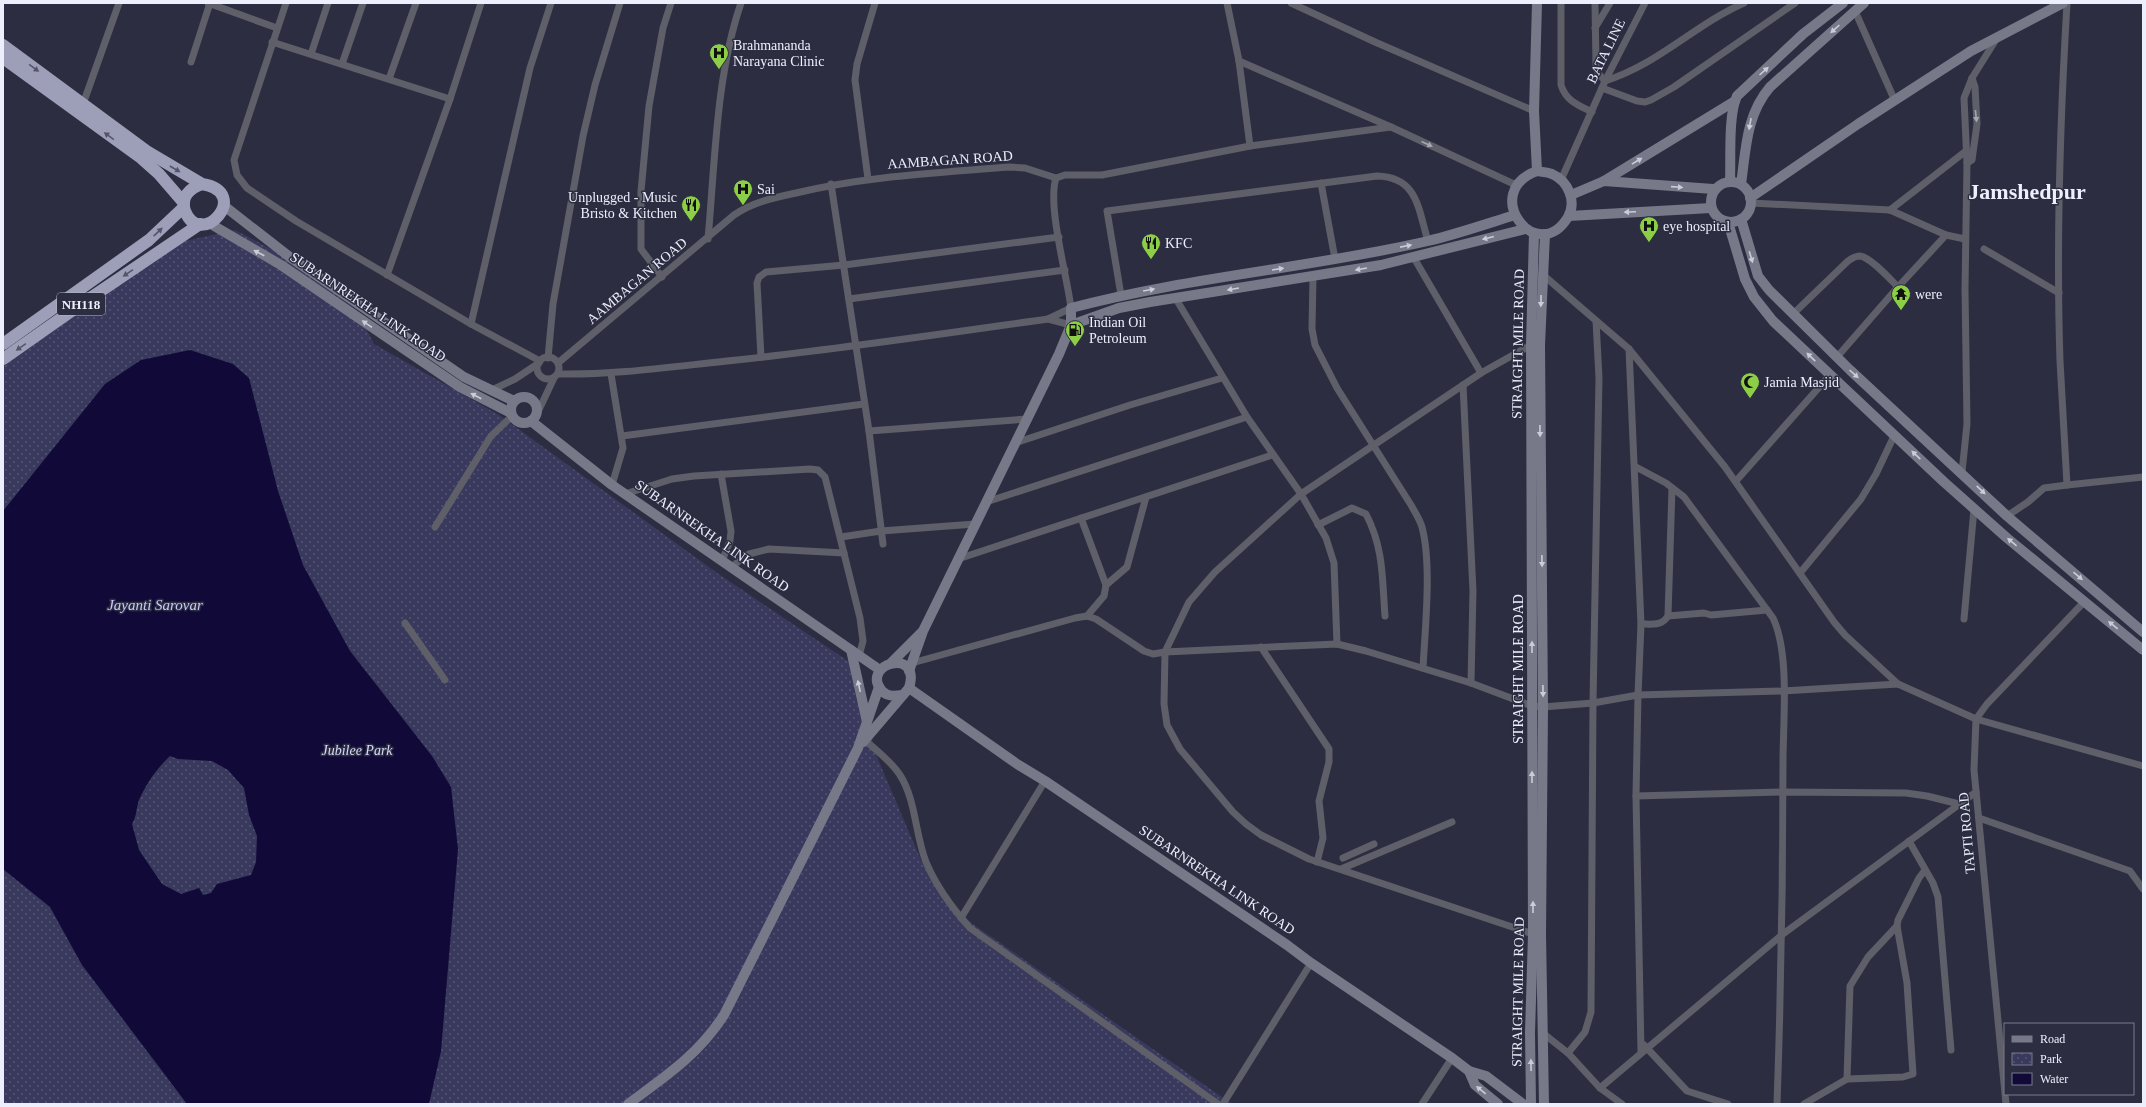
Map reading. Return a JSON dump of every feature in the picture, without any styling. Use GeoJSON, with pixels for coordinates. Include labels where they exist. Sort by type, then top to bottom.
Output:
{"type":"FeatureCollection","features":[{"type":"Feature","properties":{"kind":"highway"},"geometry":{"type":"LineString","coordinates":[[3,45],[148,152],[202,184],[211,185],[218,190],[224,205]]}},
{"type":"Feature","properties":{"kind":"highway"},"geometry":{"type":"LineString","coordinates":[[3,58],[141,158],[159,174],[184,205],[190,218],[205,224]]}},
{"type":"Feature","properties":{"kind":"highway","name":"NH118"},"geometry":{"type":"LineString","coordinates":[[3,344],[143,244],[184,205],[188,192],[194,186],[202,184]]}},
{"type":"Feature","properties":{"kind":"highway","name":"NH118"},"geometry":{"type":"LineString","coordinates":[[3,359],[77,307],[219,216],[224,205]]}},
{"type":"Feature","properties":{"kind":"street"},"geometry":{"type":"LineString","coordinates":[[83,104],[119,3]]}},
{"type":"Feature","properties":{"kind":"street"},"geometry":{"type":"LineString","coordinates":[[191,62],[210,3],[277,28]]}},
{"type":"Feature","properties":{"kind":"street"},"geometry":{"type":"LineString","coordinates":[[286,3],[234,160],[237,175],[247,188],[296,221],[471,324],[540,362]]}},
{"type":"Feature","properties":{"kind":"street"},"geometry":{"type":"LineString","coordinates":[[311,54],[328,3]]}},
{"type":"Feature","properties":{"kind":"street"},"geometry":{"type":"LineString","coordinates":[[342,64],[363,3]]}},
{"type":"Feature","properties":{"kind":"street"},"geometry":{"type":"LineString","coordinates":[[389,80],[416,3]]}},
{"type":"Feature","properties":{"kind":"street"},"geometry":{"type":"LineString","coordinates":[[387,275],[450,100],[481,3]]}},
{"type":"Feature","properties":{"kind":"street"},"geometry":{"type":"LineString","coordinates":[[471,324],[530,68],[551,3]]}},
{"type":"Feature","properties":{"kind":"street"},"geometry":{"type":"LineString","coordinates":[[548,358],[553,304],[583,136],[595,85],[620,3]]}},
{"type":"Feature","properties":{"kind":"street"},"geometry":{"type":"LineString","coordinates":[[662,277],[641,250],[641,191],[649,106],[663,28],[671,3]]}},
{"type":"Feature","properties":{"kind":"street"},"geometry":{"type":"LineString","coordinates":[[708,239],[722,89],[730,42],[741,3]]}},
{"type":"Feature","properties":{"kind":"street","name":"AAMBAGAN ROAD"},"geometry":{"type":"LineString","coordinates":[[868,179],[855,80],[857,64],[875,3]]}},
{"type":"Feature","properties":{"kind":"street"},"geometry":{"type":"LineString","coordinates":[[1227,3],[1239,61],[1250,146]]}},
{"type":"Feature","properties":{"kind":"street"},"geometry":{"type":"LineString","coordinates":[[1291,3],[1375,42],[1534,111]]}},
{"type":"Feature","properties":{"kind":"street"},"geometry":{"type":"LineString","coordinates":[[1537,3],[1534,111],[1537,171]]}},
{"type":"Feature","properties":{"kind":"street"},"geometry":{"type":"LineString","coordinates":[[1561,3],[1561,85],[1569,100],[1592,112]]}},
{"type":"Feature","properties":{"kind":"street"},"geometry":{"type":"LineString","coordinates":[[1595,3],[1596,66],[1603,84],[1637,101],[1645,102],[1674,87],[1795,3]]}},
{"type":"Feature","properties":{"kind":"street"},"geometry":{"type":"LineString","coordinates":[[1595,28],[1610,3]]}},
{"type":"Feature","properties":{"kind":"street","name":"BATA LINE"},"geometry":{"type":"LineString","coordinates":[[1561,180],[1603,84],[1645,3]]}},
{"type":"Feature","properties":{"kind":"street"},"geometry":{"type":"LineString","coordinates":[[1603,84],[1628,74],[1644,65],[1723,14],[1744,3]]}},
{"type":"Feature","properties":{"kind":"street"},"geometry":{"type":"LineString","coordinates":[[1730,181],[1735,101],[1741,91],[1803,34],[1843,3]]}},
{"type":"Feature","properties":{"kind":"street"},"geometry":{"type":"LineString","coordinates":[[1741,184],[1751,118],[1759,100],[1770,87],[1864,3]]}},
{"type":"Feature","properties":{"kind":"street"},"geometry":{"type":"LineString","coordinates":[[1751,200],[1895,101],[1972,51],[2063,3]]}},
{"type":"Feature","properties":{"kind":"street"},"geometry":{"type":"LineString","coordinates":[[2067,3],[2062,93],[2059,293],[2060,361],[2067,485]]}},
{"type":"Feature","properties":{"kind":"street"},"geometry":{"type":"LineString","coordinates":[[1855,11],[1895,101]]}},
{"type":"Feature","properties":{"kind":"street"},"geometry":{"type":"LineString","coordinates":[[1962,472],[1967,424],[1967,163],[1964,98],[1972,78],[1997,38]]}},
{"type":"Feature","properties":{"kind":"street"},"geometry":{"type":"LineString","coordinates":[[272,42],[450,100]]}},
{"type":"Feature","properties":{"kind":"street"},"geometry":{"type":"LineString","coordinates":[[1239,61],[1391,127],[1516,185]]}},
{"type":"Feature","properties":{"kind":"street"},"geometry":{"type":"LineString","coordinates":[[1967,163],[1972,160],[1976,134],[1975,87],[1972,78]]}},
{"type":"Feature","properties":{"kind":"street"},"geometry":{"type":"LineString","coordinates":[[1571,195],[1604,181],[1735,101]]}},
{"type":"Feature","properties":{"kind":"street"},"geometry":{"type":"LineString","coordinates":[[628,1104],[696,1052],[720,1021],[862,744],[906,692],[911,680],[911,667],[923,631],[1059,354],[1070,325],[1071,308],[1058,237],[1054,195],[1056,178],[1064,175],[1102,175],[1250,146],[1391,127]]}},
{"type":"Feature","properties":{"kind":"street"},"geometry":{"type":"LineString","coordinates":[[1890,210],[1966,151]]}},
{"type":"Feature","properties":{"kind":"street","name":"AAMBAGAN ROAD"},"geometry":{"type":"LineString","coordinates":[[558,363],[708,239],[734,215],[754,203],[830,184],[868,179],[1009,167],[1032,169],[1056,178]]}},
{"type":"Feature","properties":{"kind":"street"},"geometry":{"type":"LineString","coordinates":[[1537,171],[1551,174],[1561,180],[1567,186],[1571,195],[1572,206],[1569,216],[1558,231],[1545,234],[1530,231],[1520,224],[1515,215],[1511,199],[1516,185],[1526,175],[1537,171]]}},
{"type":"Feature","properties":{"kind":"street"},"geometry":{"type":"LineString","coordinates":[[1121,295],[1107,211],[1377,176],[1388,177],[1399,180],[1411,191],[1428,241]]}},
{"type":"Feature","properties":{"kind":"street"},"geometry":{"type":"LineString","coordinates":[[1604,181],[1714,189],[1723,183],[1730,181],[1741,184],[1747,190],[1751,200],[1749,210],[1741,219],[1728,222],[1717,216],[1711,208],[1714,189]]}},
{"type":"Feature","properties":{"kind":"street"},"geometry":{"type":"LineString","coordinates":[[830,184],[869,431],[883,544]]}},
{"type":"Feature","properties":{"kind":"street"},"geometry":{"type":"LineString","coordinates":[[1321,184],[1335,260]]}},
{"type":"Feature","properties":{"kind":"street"},"geometry":{"type":"LineString","coordinates":[[1751,200],[1890,210],[1946,235],[1966,239]]}},
{"type":"Feature","properties":{"kind":"street","name":"SUBARNREKHA LINK ROAD"},"geometry":{"type":"LineString","coordinates":[[224,205],[291,258],[464,376],[514,401]]}},
{"type":"Feature","properties":{"kind":"street"},"geometry":{"type":"LineString","coordinates":[[1569,216],[1711,208]]}},
{"type":"Feature","properties":{"kind":"street"},"geometry":{"type":"LineString","coordinates":[[540,362],[537,368],[539,374],[548,380],[556,376],[611,374],[761,357],[856,346],[1048,320],[1071,308],[1121,295],[1335,260],[1428,241],[1515,215]]}},
{"type":"Feature","properties":{"kind":"street"},"geometry":{"type":"LineString","coordinates":[[1741,219],[1758,276],[1769,290],[1837,357],[1962,472],[2007,516],[2143,632]]}},
{"type":"Feature","properties":{"kind":"street"},"geometry":{"type":"LineString","coordinates":[[1728,222],[1738,262],[1754,297],[1773,321],[1894,436],[1974,509],[2143,650]]}},
{"type":"Feature","properties":{"kind":"street","name":"SUBARNREKHA LINK ROAD"},"geometry":{"type":"LineString","coordinates":[[205,224],[281,265],[460,387],[512,414],[519,422],[534,418],[612,485],[880,670]]}},
{"type":"Feature","properties":{"kind":"street"},"geometry":{"type":"LineString","coordinates":[[1048,320],[1070,325],[1119,308],[1313,277],[1414,258],[1530,231]]}},
{"type":"Feature","properties":{"kind":"street","name":"STRAIGHT MILE ROAD"},"geometry":{"type":"LineString","coordinates":[[1530,231],[1533,934],[1530,1032],[1531,1104]]}},
{"type":"Feature","properties":{"kind":"street","name":"STRAIGHT MILE ROAD"},"geometry":{"type":"LineString","coordinates":[[1544,1100],[1541,934],[1543,707],[1540,345],[1545,234]]}},
{"type":"Feature","properties":{"kind":"street"},"geometry":{"type":"LineString","coordinates":[[1837,357],[1946,235]]}},
{"type":"Feature","properties":{"kind":"street"},"geometry":{"type":"LineString","coordinates":[[761,357],[757,283],[759,277],[766,272],[844,265],[1058,237]]}},
{"type":"Feature","properties":{"kind":"street"},"geometry":{"type":"LineString","coordinates":[[1984,249],[2059,293]]}},
{"type":"Feature","properties":{"kind":"street"},"geometry":{"type":"LineString","coordinates":[[1793,314],[1848,261],[1855,257],[1862,256],[1869,260],[1898,287]]}},
{"type":"Feature","properties":{"kind":"street"},"geometry":{"type":"LineString","coordinates":[[1414,258],[1481,374]]}},
{"type":"Feature","properties":{"kind":"street"},"geometry":{"type":"LineString","coordinates":[[849,299],[1065,270]]}},
{"type":"Feature","properties":{"kind":"street"},"geometry":{"type":"LineString","coordinates":[[1542,274],[1629,350],[1736,481],[1822,607],[1845,635],[1898,684],[1976,719],[2143,766]]}},
{"type":"Feature","properties":{"kind":"street"},"geometry":{"type":"LineString","coordinates":[[1313,277],[1312,329],[1315,345],[1337,388],[1422,526],[1426,565],[1424,668]]}},
{"type":"Feature","properties":{"kind":"street"},"geometry":{"type":"LineString","coordinates":[[1176,299],[1222,378],[1272,455],[1301,494],[1331,550],[1334,563],[1337,644]]}},
{"type":"Feature","properties":{"kind":"street"},"geometry":{"type":"LineString","coordinates":[[1568,1053],[1585,1032],[1591,1012],[1593,702],[1599,378],[1596,321]]}},
{"type":"Feature","properties":{"kind":"street"},"geometry":{"type":"LineString","coordinates":[[1531,345],[1463,385],[1301,494],[1202,584],[1189,602],[1165,652],[1164,704],[1167,725],[1180,749],[1246,824],[1261,835],[1317,862],[1533,934]]}},
{"type":"Feature","properties":{"kind":"street"},"geometry":{"type":"LineString","coordinates":[[1629,350],[1636,467],[1641,624],[1636,796],[1641,1052]]}},
{"type":"Feature","properties":{"kind":"street"},"geometry":{"type":"LineString","coordinates":[[492,390],[511,382],[540,362],[548,358],[554,359],[558,363],[559,368],[534,418]]}},
{"type":"Feature","properties":{"kind":"street"},"geometry":{"type":"LineString","coordinates":[[611,374],[622,436],[621,458],[612,485]]}},
{"type":"Feature","properties":{"kind":"street"},"geometry":{"type":"LineString","coordinates":[[1736,481],[1830,375]]}},
{"type":"Feature","properties":{"kind":"street"},"geometry":{"type":"LineString","coordinates":[[1015,443],[1130,405],[1222,378]]}},
{"type":"Feature","properties":{"kind":"street"},"geometry":{"type":"LineString","coordinates":[[1463,385],[1473,591],[1471,683]]}},
{"type":"Feature","properties":{"kind":"street"},"geometry":{"type":"LineString","coordinates":[[435,527],[491,436],[512,414],[514,401],[525,396],[531,398],[536,403],[534,418]]}},
{"type":"Feature","properties":{"kind":"street"},"geometry":{"type":"LineString","coordinates":[[622,436],[864,404]]}},
{"type":"Feature","properties":{"kind":"street"},"geometry":{"type":"LineString","coordinates":[[986,502],[1247,416]]}},
{"type":"Feature","properties":{"kind":"street"},"geometry":{"type":"LineString","coordinates":[[869,431],[1027,419]]}},
{"type":"Feature","properties":{"kind":"street"},"geometry":{"type":"LineString","coordinates":[[1800,573],[1861,499],[1876,474],[1894,436]]}},
{"type":"Feature","properties":{"kind":"street"},"geometry":{"type":"LineString","coordinates":[[958,559],[1272,455]]}},
{"type":"Feature","properties":{"kind":"street"},"geometry":{"type":"LineString","coordinates":[[1636,467],[1672,488],[1684,497],[1767,610],[1780,632],[1782,646],[1783,691],[1783,934],[1777,1104]]}},
{"type":"Feature","properties":{"kind":"street"},"geometry":{"type":"LineString","coordinates":[[625,494],[672,480],[721,474],[810,469],[818,470],[825,477],[862,629],[863,641],[855,653],[867,722]]}},
{"type":"Feature","properties":{"kind":"street"},"geometry":{"type":"LineString","coordinates":[[721,474],[731,531],[730,541],[722,561]]}},
{"type":"Feature","properties":{"kind":"street"},"geometry":{"type":"LineString","coordinates":[[2007,516],[2028,502],[2044,488],[2143,477]]}},
{"type":"Feature","properties":{"kind":"street"},"geometry":{"type":"LineString","coordinates":[[1641,624],[1660,623],[1665,621],[1668,616],[1672,488]]}},
{"type":"Feature","properties":{"kind":"street"},"geometry":{"type":"LineString","coordinates":[[1106,585],[1126,567],[1146,497]]}},
{"type":"Feature","properties":{"kind":"street"},"geometry":{"type":"LineString","coordinates":[[1318,525],[1352,508],[1366,514],[1378,540],[1381,556],[1385,616]]}},
{"type":"Feature","properties":{"kind":"street"},"geometry":{"type":"LineString","coordinates":[[1964,619],[1974,509]]}},
{"type":"Feature","properties":{"kind":"street"},"geometry":{"type":"LineString","coordinates":[[1081,518],[1106,585],[1104,596],[1087,616]]}},
{"type":"Feature","properties":{"kind":"street"},"geometry":{"type":"LineString","coordinates":[[840,536],[881,531],[975,524]]}},
{"type":"Feature","properties":{"kind":"street"},"geometry":{"type":"LineString","coordinates":[[731,567],[749,554],[769,549],[844,552]]}},
{"type":"Feature","properties":{"kind":"street"},"geometry":{"type":"LineString","coordinates":[[1976,719],[1987,704],[2084,602]]}},
{"type":"Feature","properties":{"kind":"street"},"geometry":{"type":"LineString","coordinates":[[1668,616],[1704,613],[1711,615],[1767,610]]}},
{"type":"Feature","properties":{"kind":"street"},"geometry":{"type":"LineString","coordinates":[[891,663],[898,663],[911,667],[1074,618],[1087,616],[1096,619],[1144,651],[1154,654],[1165,652],[1337,644],[1424,668],[1471,683],[1532,706],[1543,707],[1593,702],[1638,695],[1783,691],[1898,684]]}},
{"type":"Feature","properties":{"kind":"street"},"geometry":{"type":"LineString","coordinates":[[405,623],[445,680]]}},
{"type":"Feature","properties":{"kind":"street"},"geometry":{"type":"LineString","coordinates":[[906,692],[889,695],[885,694],[879,687],[877,678],[880,670],[891,663],[923,631]]}},
{"type":"Feature","properties":{"kind":"street"},"geometry":{"type":"LineString","coordinates":[[1261,647],[1329,749],[1329,762],[1319,801],[1323,838],[1317,862]]}},
{"type":"Feature","properties":{"kind":"street"},"geometry":{"type":"LineString","coordinates":[[862,744],[867,722],[879,687]]}},
{"type":"Feature","properties":{"kind":"street","name":"SUBARNREKHA LINK ROAD"},"geometry":{"type":"LineString","coordinates":[[906,692],[1045,781],[1452,1058],[1469,1071],[1475,1085],[1498,1104]]}},
{"type":"Feature","properties":{"kind":"street","name":"TAPTI ROAD"},"geometry":{"type":"LineString","coordinates":[[1976,719],[1974,770],[2004,1083]]}},
{"type":"Feature","properties":{"kind":"street"},"geometry":{"type":"LineString","coordinates":[[862,744],[886,759],[899,774],[908,791],[926,862],[949,903],[961,918],[980,937],[1218,1104]]}},
{"type":"Feature","properties":{"kind":"street"},"geometry":{"type":"LineString","coordinates":[[961,918],[1045,781]]}},
{"type":"Feature","properties":{"kind":"street"},"geometry":{"type":"LineString","coordinates":[[1636,796],[1783,792],[1906,793],[1927,796],[1960,804]]}},
{"type":"Feature","properties":{"kind":"street"},"geometry":{"type":"LineString","coordinates":[[1600,1088],[1783,934],[1976,792]]}},
{"type":"Feature","properties":{"kind":"street"},"geometry":{"type":"LineString","coordinates":[[1979,818],[2130,871],[2143,889]]}},
{"type":"Feature","properties":{"kind":"street"},"geometry":{"type":"LineString","coordinates":[[1341,870],[1452,822]]}},
{"type":"Feature","properties":{"kind":"street"},"geometry":{"type":"LineString","coordinates":[[1909,841],[1926,870],[1938,897],[1951,1050]]}},
{"type":"Feature","properties":{"kind":"street"},"geometry":{"type":"LineString","coordinates":[[1343,858],[1374,844]]}},
{"type":"Feature","properties":{"kind":"street"},"geometry":{"type":"LineString","coordinates":[[1804,1104],[1847,1079],[1903,1076],[1913,1074],[1908,983],[1897,926],[1898,920],[1919,878],[1926,870]]}},
{"type":"Feature","properties":{"kind":"street"},"geometry":{"type":"LineString","coordinates":[[1847,1079],[1850,986],[1868,957],[1897,926]]}},
{"type":"Feature","properties":{"kind":"street"},"geometry":{"type":"LineString","coordinates":[[1223,1104],[1311,963]]}},
{"type":"Feature","properties":{"kind":"street"},"geometry":{"type":"LineString","coordinates":[[1544,1034],[1568,1053],[1600,1088],[1622,1104]]}},
{"type":"Feature","properties":{"kind":"street"},"geometry":{"type":"LineString","coordinates":[[1641,1042],[1687,1091],[1728,1104]]}},
{"type":"Feature","properties":{"kind":"street"},"geometry":{"type":"LineString","coordinates":[[1422,1104],[1452,1058]]}},
{"type":"Feature","properties":{"kind":"street"},"geometry":{"type":"LineString","coordinates":[[1469,1071],[1486,1076],[1523,1104]]}},
{"type":"Feature","properties":{"kind":"green space","name":"Jubilee Park"},"geometry":{"type":"Polygon","coordinates":[[[235,230],[296,262],[357,311],[374,344],[499,415],[720,575],[860,669],[874,750],[921,860],[946,898],[970,922],[1232,1104],[3,1104],[3,362],[167,245],[235,230]]]}},
{"type":"Feature","properties":{"kind":"water","name":"Jayanti Sarovar"},"geometry":{"type":"Polygon","coordinates":[[[190,350],[233,364],[249,378],[278,491],[303,565],[350,651],[432,756],[451,787],[458,849],[441,1051],[429,1104],[187,1104],[82,965],[50,907],[3,869],[3,511],[105,384],[141,360],[190,350]],[[170,756],[152,776],[139,800],[132,824],[139,850],[162,884],[181,894],[199,888],[203,895],[211,893],[217,884],[251,875],[256,862],[257,836],[249,815],[244,788],[228,770],[212,761],[178,759],[170,756]]]}},
{"type":"Feature","properties":{"kind":"place","name":"Brahmananda Narayana Clinic"},"geometry":{"type":"Point","coordinates":[719,70]}},
{"type":"Feature","properties":{"kind":"place","name":"Sai"},"geometry":{"type":"Point","coordinates":[743,206]}},
{"type":"Feature","properties":{"kind":"place","name":"Unplugged - Music Bristo & Kitchen"},"geometry":{"type":"Point","coordinates":[691,222]}},
{"type":"Feature","properties":{"kind":"place","name":"eye hospital"},"geometry":{"type":"Point","coordinates":[1649,243]}},
{"type":"Feature","properties":{"kind":"place","name":"KFC"},"geometry":{"type":"Point","coordinates":[1151,260]}},
{"type":"Feature","properties":{"kind":"place","name":"were"},"geometry":{"type":"Point","coordinates":[1901,311]}},
{"type":"Feature","properties":{"kind":"place","name":"Indian Oil Petroleum"},"geometry":{"type":"Point","coordinates":[1075,347]}},
{"type":"Feature","properties":{"kind":"place","name":"Jamia Masjid"},"geometry":{"type":"Point","coordinates":[1750,399]}},
{"type":"Feature","properties":{"kind":"district","name":"Jamshedpur"},"geometry":{"type":"Point","coordinates":[2027,191]}}]}
